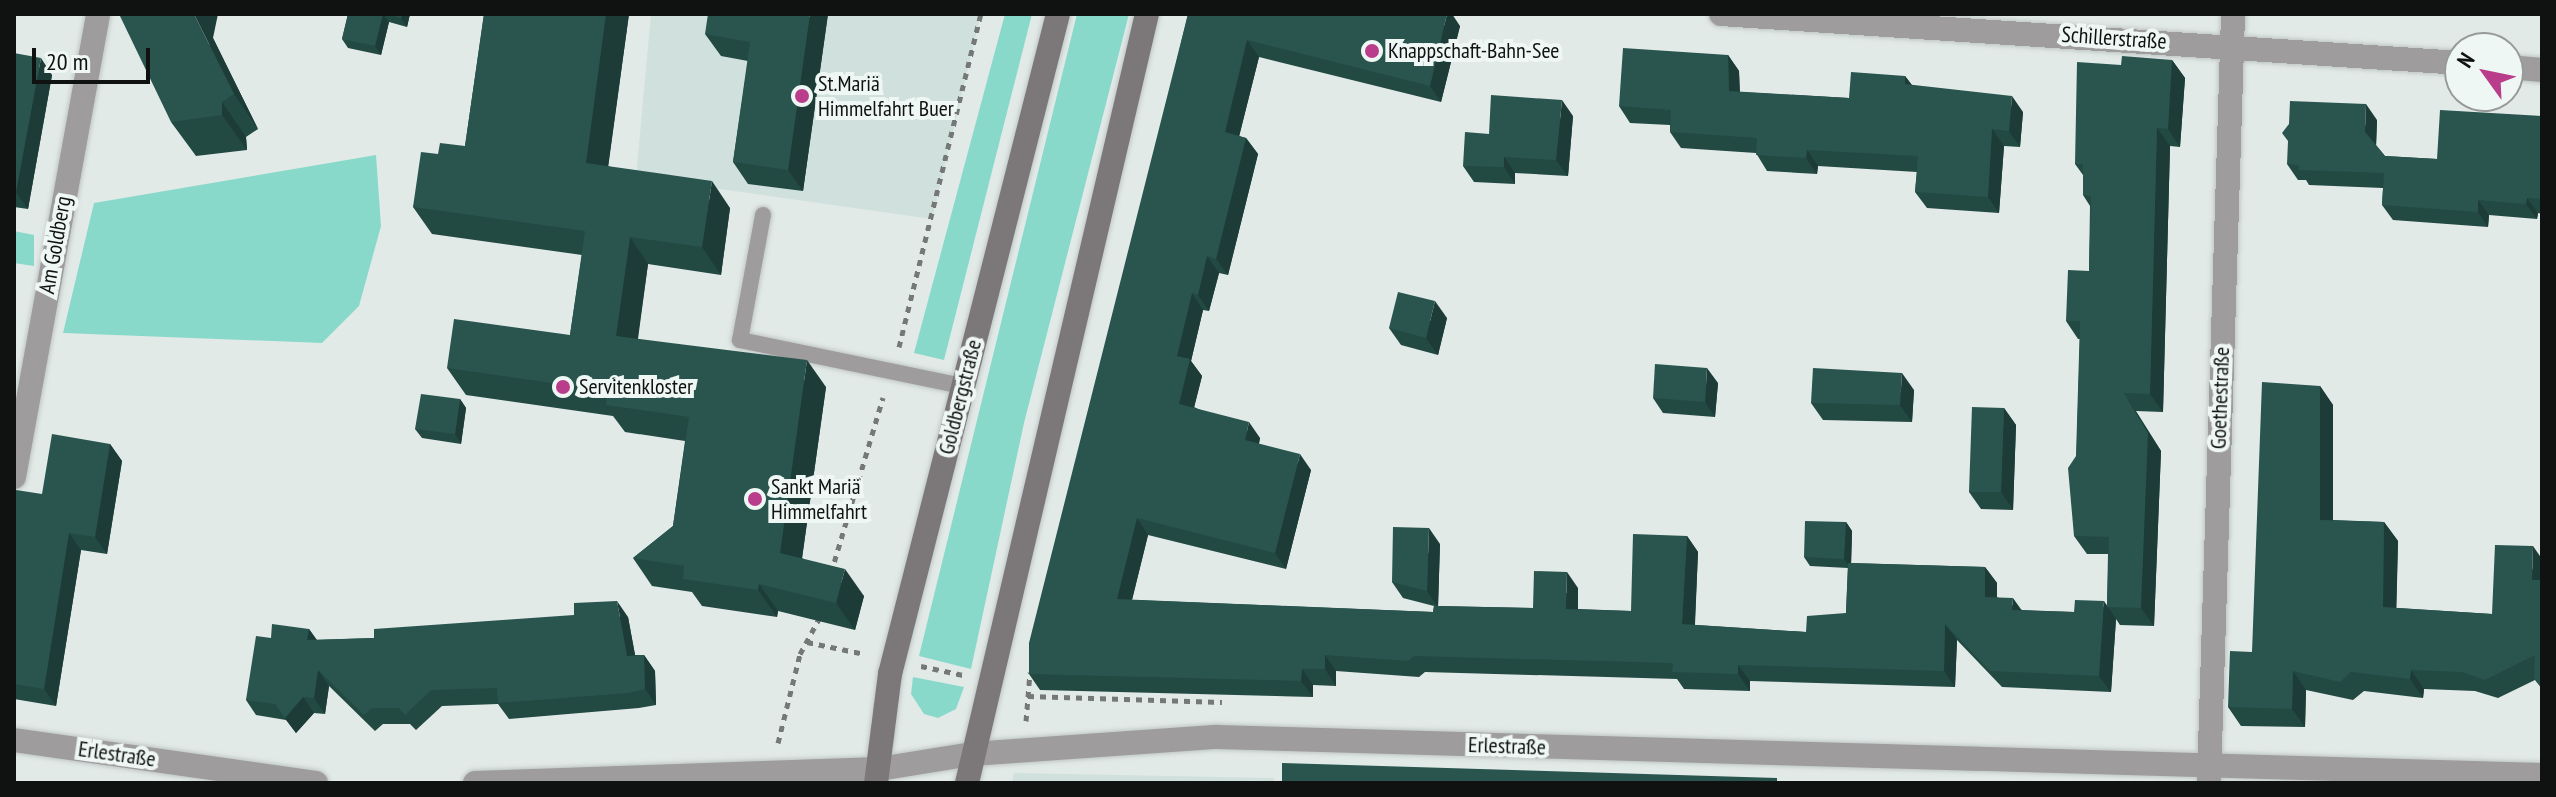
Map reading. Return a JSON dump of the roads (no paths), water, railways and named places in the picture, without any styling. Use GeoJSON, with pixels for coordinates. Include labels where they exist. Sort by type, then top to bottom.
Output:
{"type":"FeatureCollection","features":[{"type":"Feature","properties":{"kind":"street","name":"Am Goldberg"},"geometry":{"type":"LineString","coordinates":[[14,477],[98,14]]}},
{"type":"Feature","properties":{"kind":"street","name":"Goldbergstraße"},"geometry":{"type":"LineString","coordinates":[[878,776],[890,674],[1058,14]]}},
{"type":"Feature","properties":{"kind":"street"},"geometry":{"type":"LineString","coordinates":[[967,783],[1147,14]]}},
{"type":"Feature","properties":{"kind":"street","name":"Schillerstraße"},"geometry":{"type":"LineString","coordinates":[[1721,14],[2444,62]]}},
{"type":"Feature","properties":{"kind":"street","name":"Goethestraße"},"geometry":{"type":"LineString","coordinates":[[2210,775],[2233,14]]}},
{"type":"Feature","properties":{"kind":"street","name":"Erlestraße"},"geometry":{"type":"LineString","coordinates":[[475,783],[771,770],[878,776],[972,754],[1217,737],[2210,775],[2542,775]]}},
{"type":"Feature","properties":{"kind":"street","name":"Erlestraße"},"geometry":{"type":"LineString","coordinates":[[14,740],[316,783]]}},
{"type":"Feature","properties":{"kind":"lane"},"geometry":{"type":"LineString","coordinates":[[763,215],[740,340],[892,368],[963,386]]}},
{"type":"Feature","properties":{"kind":"place","name":"Knappschaft-Bahn-See"},"geometry":{"type":"Point","coordinates":[1372,51]}},
{"type":"Feature","properties":{"kind":"place","name":"St.Mariä Himmelfahrt Buer"},"geometry":{"type":"Point","coordinates":[802,96]}},
{"type":"Feature","properties":{"kind":"place","name":"Servitenkloster"},"geometry":{"type":"Point","coordinates":[563,387]}},
{"type":"Feature","properties":{"kind":"place","name":"Sankt Mariä Himmelfahrt"},"geometry":{"type":"Point","coordinates":[755,499]}}]}
